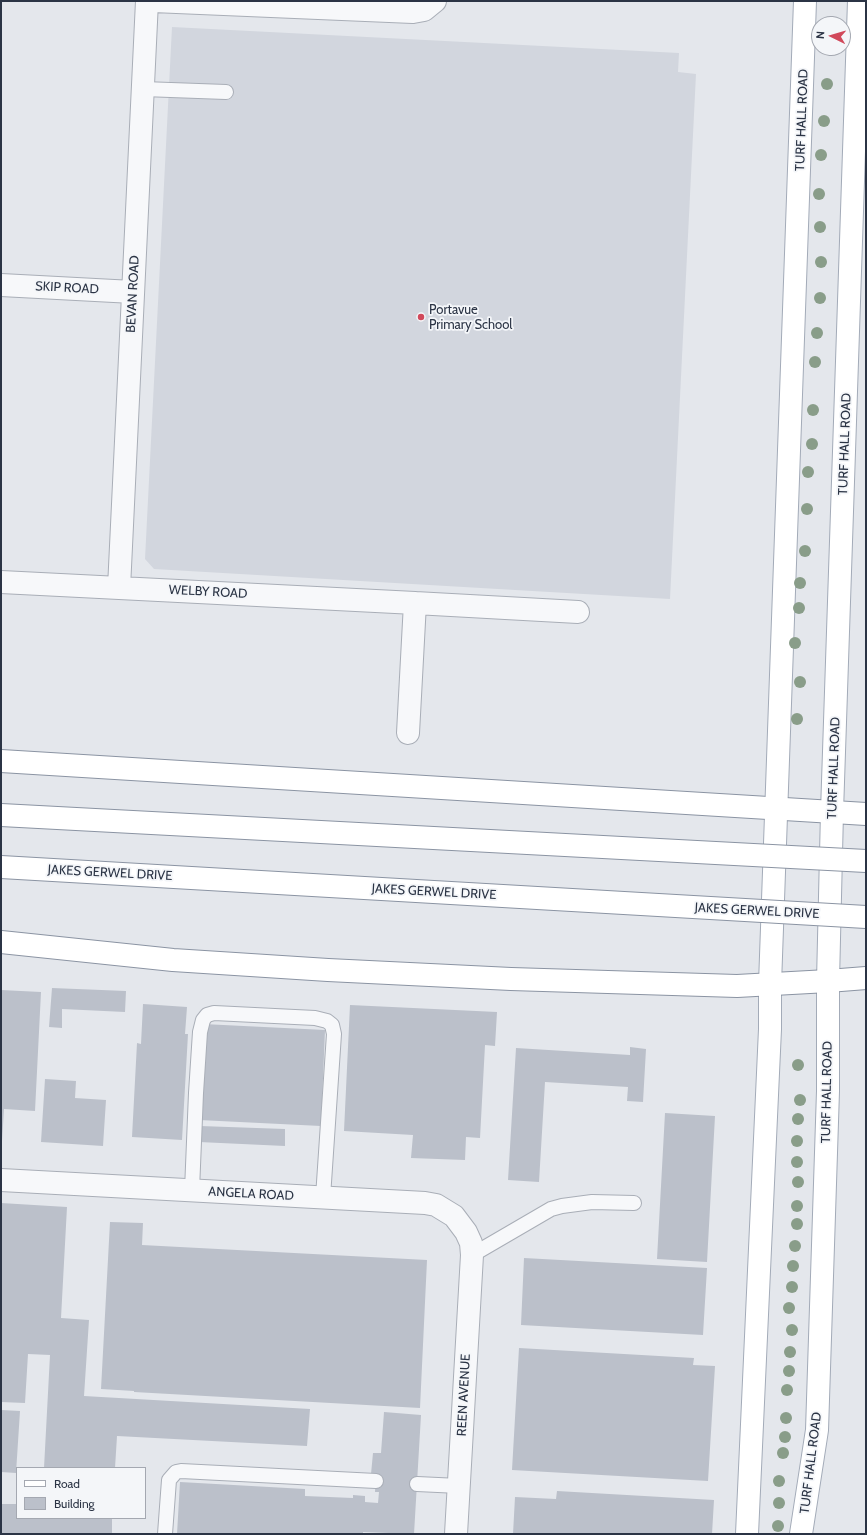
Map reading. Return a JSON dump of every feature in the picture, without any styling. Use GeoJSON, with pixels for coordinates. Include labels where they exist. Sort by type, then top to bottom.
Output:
{"type":"FeatureCollection","features":[{"type":"Feature","properties":{"kind":"main road","name":"TURF HALL ROAD"},"geometry":{"type":"LineString","coordinates":[[747,1534],[769,1045],[805,1]]}},
{"type":"Feature","properties":{"kind":"main road","name":"TURF HALL ROAD"},"geometry":{"type":"LineString","coordinates":[[801,1534],[817,1430],[827,1114],[828,981],[832,812],[859,1]]}},
{"type":"Feature","properties":{"kind":"main road"},"geometry":{"type":"LineString","coordinates":[[1,761],[866,814]]}},
{"type":"Feature","properties":{"kind":"main road"},"geometry":{"type":"LineString","coordinates":[[1,814],[866,861]]}},
{"type":"Feature","properties":{"kind":"main road","name":"JAKES GERWEL DRIVE"},"geometry":{"type":"LineString","coordinates":[[1,867],[866,917]]}},
{"type":"Feature","properties":{"kind":"main road"},"geometry":{"type":"LineString","coordinates":[[1,942],[173,960],[328,970],[511,979],[737,986],[866,978]]}},
{"type":"Feature","properties":{"kind":"street","name":"BEVAN ROAD"},"geometry":{"type":"LineString","coordinates":[[119,588],[147,1]]}},
{"type":"Feature","properties":{"kind":"street"},"geometry":{"type":"LineString","coordinates":[[153,1],[413,12],[424,10],[435,1]]}},
{"type":"Feature","properties":{"kind":"street","name":"SKIP ROAD"},"geometry":{"type":"LineString","coordinates":[[1,285],[133,292]]}},
{"type":"Feature","properties":{"kind":"street","name":"WELBY ROAD"},"geometry":{"type":"LineString","coordinates":[[1,582],[578,612]]}},
{"type":"Feature","properties":{"kind":"street"},"geometry":{"type":"LineString","coordinates":[[408,733],[415,603]]}},
{"type":"Feature","properties":{"kind":"street","name":"ANGELA ROAD"},"geometry":{"type":"LineString","coordinates":[[1,1180],[425,1203],[436,1205],[454,1216],[461,1223],[471,1243],[472,1255]]}},
{"type":"Feature","properties":{"kind":"street","name":"REEN AVENUE"},"geometry":{"type":"LineString","coordinates":[[456,1534],[472,1255]]}},
{"type":"Feature","properties":{"kind":"lane"},"geometry":{"type":"LineString","coordinates":[[143,89],[226,92]]}},
{"type":"Feature","properties":{"kind":"lane"},"geometry":{"type":"LineString","coordinates":[[192,1190],[196,1093],[200,1032],[203,1020],[207,1015],[214,1013],[315,1018],[327,1021],[332,1026],[334,1034],[323,1197]]}},
{"type":"Feature","properties":{"kind":"lane"},"geometry":{"type":"LineString","coordinates":[[472,1255],[536,1216],[562,1206],[592,1202],[634,1203]]}},
{"type":"Feature","properties":{"kind":"lane"},"geometry":{"type":"LineString","coordinates":[[165,1534],[169,1480],[176,1472],[182,1470],[376,1481]]}},
{"type":"Feature","properties":{"kind":"lane"},"geometry":{"type":"LineString","coordinates":[[417,1484],[459,1486]]}},
{"type":"Feature","properties":{"kind":"shaded area","name":"Portavue Primary School"},"geometry":{"type":"Polygon","coordinates":[[[172,27],[679,53],[678,72],[696,74],[670,599],[154,569],[145,559],[172,27]]]}},
{"type":"Feature","properties":{"kind":"building"},"geometry":{"type":"Polygon","coordinates":[[[52,988],[126,991],[125,1012],[62,1009],[62,1028],[49,1027],[52,988]]]}},
{"type":"Feature","properties":{"kind":"building"},"geometry":{"type":"Polygon","coordinates":[[[1,990],[41,992],[35,1111],[4,1109],[2,1141],[1,1141],[1,990]]]}},
{"type":"Feature","properties":{"kind":"building"},"geometry":{"type":"Polygon","coordinates":[[[143,1004],[187,1007],[185,1034],[188,1034],[182,1140],[132,1137],[137,1043],[141,1044],[143,1004]]]}},
{"type":"Feature","properties":{"kind":"building"},"geometry":{"type":"Polygon","coordinates":[[[350,1005],[497,1012],[495,1046],[485,1045],[480,1138],[466,1137],[465,1160],[411,1158],[413,1135],[344,1131],[350,1005]]]}},
{"type":"Feature","properties":{"kind":"building"},"geometry":{"type":"Polygon","coordinates":[[[203,1024],[325,1030],[321,1126],[199,1120],[203,1024]]]}},
{"type":"Feature","properties":{"kind":"building"},"geometry":{"type":"Polygon","coordinates":[[[630,1047],[646,1049],[643,1102],[627,1101],[628,1087],[545,1082],[539,1182],[508,1180],[516,1048],[630,1055],[630,1047]]]}},
{"type":"Feature","properties":{"kind":"building"},"geometry":{"type":"Polygon","coordinates":[[[45,1079],[76,1081],[75,1098],[106,1100],[103,1146],[41,1142],[45,1079]]]}},
{"type":"Feature","properties":{"kind":"building"},"geometry":{"type":"Polygon","coordinates":[[[665,1113],[715,1116],[707,1262],[657,1259],[665,1113]]]}},
{"type":"Feature","properties":{"kind":"building"},"geometry":{"type":"Polygon","coordinates":[[[200,1126],[285,1129],[285,1146],[199,1142],[200,1126]]]}},
{"type":"Feature","properties":{"kind":"building"},"geometry":{"type":"Polygon","coordinates":[[[1,1203],[67,1207],[61,1318],[89,1320],[84,1396],[310,1409],[307,1446],[117,1436],[115,1467],[44,1467],[50,1355],[28,1354],[25,1403],[1,1402],[1,1203]]]}},
{"type":"Feature","properties":{"kind":"building"},"geometry":{"type":"Polygon","coordinates":[[[110,1222],[143,1223],[142,1245],[427,1260],[420,1408],[101,1389],[110,1222]]]}},
{"type":"Feature","properties":{"kind":"building"},"geometry":{"type":"Polygon","coordinates":[[[524,1258],[707,1268],[703,1335],[521,1325],[524,1258]]]}},
{"type":"Feature","properties":{"kind":"building"},"geometry":{"type":"Polygon","coordinates":[[[519,1348],[694,1358],[693,1365],[715,1366],[708,1481],[512,1470],[519,1348]]]}},
{"type":"Feature","properties":{"kind":"building"},"geometry":{"type":"Polygon","coordinates":[[[1,1410],[20,1411],[16,1473],[1,1472],[1,1410]]]}},
{"type":"Feature","properties":{"kind":"building"},"geometry":{"type":"Polygon","coordinates":[[[384,1412],[421,1415],[414,1534],[363,1532],[363,1534],[177,1534],[180,1482],[305,1489],[305,1496],[353,1498],[353,1495],[365,1496],[365,1502],[378,1503],[379,1492],[375,1492],[376,1475],[371,1474],[373,1453],[381,1453],[384,1412]]]}},
{"type":"Feature","properties":{"kind":"building"},"geometry":{"type":"Polygon","coordinates":[[[557,1491],[714,1500],[712,1534],[513,1534],[515,1497],[556,1499],[557,1491]]]}},
{"type":"Feature","properties":{"kind":"building"},"geometry":{"type":"Polygon","coordinates":[[[1,1504],[16,1504],[16,1519],[112,1519],[112,1534],[1,1534],[1,1504]]]}},
{"type":"Feature","properties":{"kind":"place","name":"Portavue Primary School"},"geometry":{"type":"Point","coordinates":[421,317]}}]}
